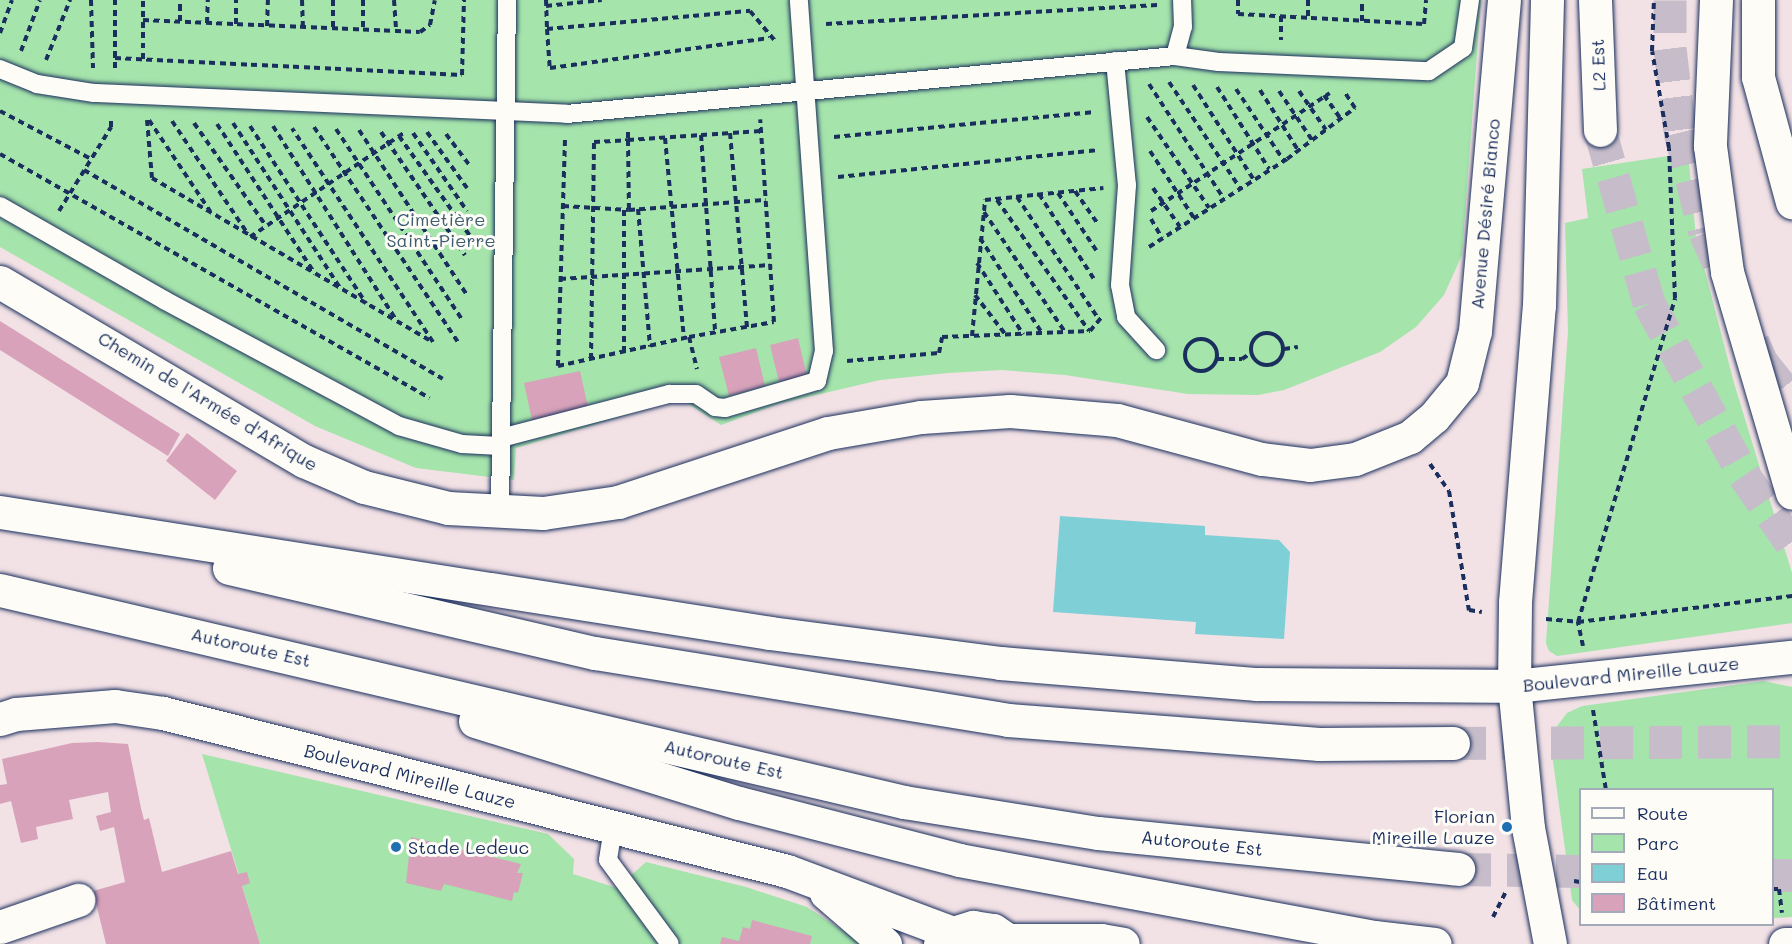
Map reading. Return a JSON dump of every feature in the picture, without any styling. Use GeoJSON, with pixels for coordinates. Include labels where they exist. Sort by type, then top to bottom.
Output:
{"type":"FeatureCollection","features":[{"type":"Feature","properties":{"kind":"main road","name":"Avenue Désiré Bianco"},"geometry":{"type":"LineString","coordinates":[[1422,427],[1462,383],[1475,331],[1504,0]]}},
{"type":"Feature","properties":{"kind":"main road"},"geometry":{"type":"LineString","coordinates":[[0,514],[770,633],[1000,663],[1257,684],[1514,686],[1515,602],[1539,306],[1547,0]]}},
{"type":"Feature","properties":{"kind":"main road","name":"L2 Est"},"geometry":{"type":"LineString","coordinates":[[1595,0],[1600,130]]}},
{"type":"Feature","properties":{"kind":"main road"},"geometry":{"type":"LineString","coordinates":[[1716,0],[1710,146],[1727,272],[1792,493]]}},
{"type":"Feature","properties":{"kind":"main road"},"geometry":{"type":"LineString","coordinates":[[1758,0],[1758,77],[1792,202]]}},
{"type":"Feature","properties":{"kind":"main road","name":"Chemin de l'Armée d'Afrique"},"geometry":{"type":"LineString","coordinates":[[0,282],[304,461],[364,487],[448,508],[500,513],[543,513],[618,502],[828,433],[921,417],[1010,411],[1117,420],[1262,459],[1310,465],[1356,459],[1422,427]]}},
{"type":"Feature","properties":{"kind":"main road"},"geometry":{"type":"LineString","coordinates":[[0,514],[595,653],[872,700],[1008,720],[1319,744],[1453,743]]}},
{"type":"Feature","properties":{"kind":"main road","name":"Autoroute Est"},"geometry":{"type":"LineString","coordinates":[[0,590],[198,634],[904,802],[1098,833],[1458,869]]}},
{"type":"Feature","properties":{"kind":"main road"},"geometry":{"type":"LineString","coordinates":[[198,634],[739,803],[959,860],[1351,933],[1435,944]]}},
{"type":"Feature","properties":{"kind":"main road","name":"Boulevard Mireille Lauze"},"geometry":{"type":"LineString","coordinates":[[1550,944],[1528,828],[1514,686],[1792,657]]}},
{"type":"Feature","properties":{"kind":"main road","name":"Boulevard Mireille Lauze"},"geometry":{"type":"LineString","coordinates":[[0,719],[16,714],[116,706],[163,713],[787,871],[946,939]]}},
{"type":"Feature","properties":{"kind":"main road","name":"Boulevard Mireille Lauze"},"geometry":{"type":"LineString","coordinates":[[816,884],[885,944]]}},
{"type":"Feature","properties":{"kind":"main road"},"geometry":{"type":"LineString","coordinates":[[0,927],[78,900]]}},
{"type":"Feature","properties":{"kind":"main road"},"geometry":{"type":"LineString","coordinates":[[946,939],[973,927],[993,930],[1012,942],[1101,940],[1123,944]]}},
{"type":"Feature","properties":{"kind":"lane"},"geometry":{"type":"LineString","coordinates":[[500,513],[507,0]]}},
{"type":"Feature","properties":{"kind":"lane"},"geometry":{"type":"LineString","coordinates":[[0,206],[399,426],[462,444],[500,442],[669,394],[692,393],[725,408],[807,386],[817,381],[823,363],[807,92],[798,0]]}},
{"type":"Feature","properties":{"kind":"lane"},"geometry":{"type":"LineString","coordinates":[[6,72],[37,84],[106,93],[373,107],[435,113],[566,114],[1153,57],[1175,56],[1219,62],[1282,65],[1340,77],[1429,71],[1463,48],[1470,0]]}},
{"type":"Feature","properties":{"kind":"lane"},"geometry":{"type":"LineString","coordinates":[[1175,56],[1182,27],[1182,2]]}},
{"type":"Feature","properties":{"kind":"lane"},"geometry":{"type":"LineString","coordinates":[[1124,60],[1119,102],[1126,177],[1120,285],[1122,318],[1156,350]]}},
{"type":"Feature","properties":{"kind":"lane"},"geometry":{"type":"LineString","coordinates":[[613,828],[608,860],[670,944]]}},
{"type":"Feature","properties":{"kind":"path"},"geometry":{"type":"LineString","coordinates":[[0,33],[12,0]]}},
{"type":"Feature","properties":{"kind":"path"},"geometry":{"type":"LineString","coordinates":[[6,72],[40,0]]}},
{"type":"Feature","properties":{"kind":"path"},"geometry":{"type":"LineString","coordinates":[[37,84],[70,0]]}},
{"type":"Feature","properties":{"kind":"path"},"geometry":{"type":"LineString","coordinates":[[46,232],[111,127],[91,0]]}},
{"type":"Feature","properties":{"kind":"path"},"geometry":{"type":"LineString","coordinates":[[106,93],[115,58],[115,0]]}},
{"type":"Feature","properties":{"kind":"path"},"geometry":{"type":"LineString","coordinates":[[143,0],[143,59]]}},
{"type":"Feature","properties":{"kind":"path"},"geometry":{"type":"LineString","coordinates":[[180,0],[180,21]]}},
{"type":"Feature","properties":{"kind":"path"},"geometry":{"type":"LineString","coordinates":[[207,23],[208,0]]}},
{"type":"Feature","properties":{"kind":"path"},"geometry":{"type":"LineString","coordinates":[[236,0],[236,24]]}},
{"type":"Feature","properties":{"kind":"path"},"geometry":{"type":"LineString","coordinates":[[267,26],[268,0]]}},
{"type":"Feature","properties":{"kind":"path"},"geometry":{"type":"LineString","coordinates":[[302,0],[303,27]]}},
{"type":"Feature","properties":{"kind":"path"},"geometry":{"type":"LineString","coordinates":[[333,0],[333,29]]}},
{"type":"Feature","properties":{"kind":"path"},"geometry":{"type":"LineString","coordinates":[[363,0],[363,30]]}},
{"type":"Feature","properties":{"kind":"path"},"geometry":{"type":"LineString","coordinates":[[394,0],[396,31]]}},
{"type":"Feature","properties":{"kind":"path"},"geometry":{"type":"LineString","coordinates":[[143,20],[420,32],[430,25],[435,0]]}},
{"type":"Feature","properties":{"kind":"path"},"geometry":{"type":"LineString","coordinates":[[115,58],[462,75],[464,0]]}},
{"type":"Feature","properties":{"kind":"path"},"geometry":{"type":"LineString","coordinates":[[546,0],[550,68],[769,38]]}},
{"type":"Feature","properties":{"kind":"path"},"geometry":{"type":"LineString","coordinates":[[546,6],[565,2],[602,0]]}},
{"type":"Feature","properties":{"kind":"path"},"geometry":{"type":"LineString","coordinates":[[1238,0],[1238,14],[1424,24],[1426,0]]}},
{"type":"Feature","properties":{"kind":"path"},"geometry":{"type":"LineString","coordinates":[[1308,0],[1308,18]]}},
{"type":"Feature","properties":{"kind":"path"},"geometry":{"type":"LineString","coordinates":[[1362,0],[1362,21]]}},
{"type":"Feature","properties":{"kind":"path"},"geometry":{"type":"LineString","coordinates":[[1584,652],[1578,622],[1675,298],[1669,148],[1652,51],[1653,0]]}},
{"type":"Feature","properties":{"kind":"path"},"geometry":{"type":"LineString","coordinates":[[547,28],[750,11],[769,38],[803,57],[823,49],[825,24],[1182,2]]}},
{"type":"Feature","properties":{"kind":"path"},"geometry":{"type":"LineString","coordinates":[[1175,56],[1254,180]]}},
{"type":"Feature","properties":{"kind":"path"},"geometry":{"type":"LineString","coordinates":[[1153,57],[1222,165],[1240,188]]}},
{"type":"Feature","properties":{"kind":"path"},"geometry":{"type":"LineString","coordinates":[[1124,60],[1224,199]]}},
{"type":"Feature","properties":{"kind":"path"},"geometry":{"type":"LineString","coordinates":[[1200,60],[1269,169]]}},
{"type":"Feature","properties":{"kind":"path"},"geometry":{"type":"LineString","coordinates":[[1219,62],[1284,161]]}},
{"type":"Feature","properties":{"kind":"path"},"geometry":{"type":"LineString","coordinates":[[1243,63],[1298,150]]}},
{"type":"Feature","properties":{"kind":"path"},"geometry":{"type":"LineString","coordinates":[[1262,64],[1312,140]]}},
{"type":"Feature","properties":{"kind":"path"},"geometry":{"type":"LineString","coordinates":[[1282,65],[1326,130]]}},
{"type":"Feature","properties":{"kind":"path"},"geometry":{"type":"LineString","coordinates":[[1123,250],[1147,248],[1284,161],[1355,108],[1340,77],[1310,107],[1148,213],[1162,238]]}},
{"type":"Feature","properties":{"kind":"path"},"geometry":{"type":"LineString","coordinates":[[155,96],[250,237]]}},
{"type":"Feature","properties":{"kind":"path"},"geometry":{"type":"LineString","coordinates":[[566,114],[558,366],[715,332],[774,322],[758,96]]}},
{"type":"Feature","properties":{"kind":"path"},"geometry":{"type":"LineString","coordinates":[[177,98],[266,226]]}},
{"type":"Feature","properties":{"kind":"path"},"geometry":{"type":"LineString","coordinates":[[217,99],[277,218],[315,275]]}},
{"type":"Feature","properties":{"kind":"path"},"geometry":{"type":"LineString","coordinates":[[217,99],[299,203],[367,304]]}},
{"type":"Feature","properties":{"kind":"path"},"geometry":{"type":"LineString","coordinates":[[217,99],[340,289]]}},
{"type":"Feature","properties":{"kind":"path"},"geometry":{"type":"LineString","coordinates":[[810,140],[1136,100],[1209,208]]}},
{"type":"Feature","properties":{"kind":"path"},"geometry":{"type":"LineString","coordinates":[[212,214],[147,117],[152,178],[250,237],[315,275],[433,342],[329,183],[266,102]]}},
{"type":"Feature","properties":{"kind":"path"},"geometry":{"type":"LineString","coordinates":[[266,102],[314,192],[396,321]]}},
{"type":"Feature","properties":{"kind":"path"},"geometry":{"type":"LineString","coordinates":[[299,103],[459,344]]}},
{"type":"Feature","properties":{"kind":"path"},"geometry":{"type":"LineString","coordinates":[[319,105],[461,318]]}},
{"type":"Feature","properties":{"kind":"path"},"geometry":{"type":"LineString","coordinates":[[343,106],[467,295]]}},
{"type":"Feature","properties":{"kind":"path"},"geometry":{"type":"LineString","coordinates":[[373,107],[399,136],[470,236]]}},
{"type":"Feature","properties":{"kind":"path"},"geometry":{"type":"LineString","coordinates":[[373,107],[388,144],[465,255]]}},
{"type":"Feature","properties":{"kind":"path"},"geometry":{"type":"LineString","coordinates":[[626,109],[630,210]]}},
{"type":"Feature","properties":{"kind":"path"},"geometry":{"type":"LineString","coordinates":[[0,111],[91,159]]}},
{"type":"Feature","properties":{"kind":"path"},"geometry":{"type":"LineString","coordinates":[[591,359],[593,112]]}},
{"type":"Feature","properties":{"kind":"path"},"geometry":{"type":"LineString","coordinates":[[467,188],[420,122],[435,113],[469,164]]}},
{"type":"Feature","properties":{"kind":"path"},"geometry":{"type":"LineString","coordinates":[[250,237],[410,128],[467,211]]}},
{"type":"Feature","properties":{"kind":"path"},"geometry":{"type":"LineString","coordinates":[[594,142],[760,131]]}},
{"type":"Feature","properties":{"kind":"path"},"geometry":{"type":"LineString","coordinates":[[729,133],[747,327]]}},
{"type":"Feature","properties":{"kind":"path"},"geometry":{"type":"LineString","coordinates":[[700,135],[715,332]]}},
{"type":"Feature","properties":{"kind":"path"},"geometry":{"type":"LineString","coordinates":[[812,180],[1123,140],[1139,135],[1194,218]]}},
{"type":"Feature","properties":{"kind":"path"},"geometry":{"type":"LineString","coordinates":[[665,138],[677,272],[686,338],[697,367],[692,393]]}},
{"type":"Feature","properties":{"kind":"path"},"geometry":{"type":"LineString","coordinates":[[0,154],[429,398]]}},
{"type":"Feature","properties":{"kind":"path"},"geometry":{"type":"LineString","coordinates":[[84,170],[443,379]]}},
{"type":"Feature","properties":{"kind":"path"},"geometry":{"type":"LineString","coordinates":[[972,336],[976,263],[985,200],[1058,193],[1141,173],[1165,202],[1180,227]]}},
{"type":"Feature","properties":{"kind":"path"},"geometry":{"type":"LineString","coordinates":[[1058,193],[1120,285]]}},
{"type":"Feature","properties":{"kind":"path"},"geometry":{"type":"LineString","coordinates":[[1039,194],[1122,318]]}},
{"type":"Feature","properties":{"kind":"path"},"geometry":{"type":"LineString","coordinates":[[1017,197],[1098,319]]}},
{"type":"Feature","properties":{"kind":"path"},"geometry":{"type":"LineString","coordinates":[[997,199],[1090,332]]}},
{"type":"Feature","properties":{"kind":"path"},"geometry":{"type":"LineString","coordinates":[[562,206],[630,210],[766,200]]}},
{"type":"Feature","properties":{"kind":"path"},"geometry":{"type":"LineString","coordinates":[[638,209],[650,346]]}},
{"type":"Feature","properties":{"kind":"path"},"geometry":{"type":"LineString","coordinates":[[624,210],[624,352]]}},
{"type":"Feature","properties":{"kind":"path"},"geometry":{"type":"LineString","coordinates":[[983,211],[1065,332]]}},
{"type":"Feature","properties":{"kind":"path"},"geometry":{"type":"LineString","coordinates":[[980,237],[1042,333]]}},
{"type":"Feature","properties":{"kind":"path"},"geometry":{"type":"LineString","coordinates":[[976,263],[1023,334]]}},
{"type":"Feature","properties":{"kind":"path"},"geometry":{"type":"LineString","coordinates":[[560,279],[770,265]]}},
{"type":"Feature","properties":{"kind":"path"},"geometry":{"type":"LineString","coordinates":[[975,294],[1005,334]]}},
{"type":"Feature","properties":{"kind":"path"},"geometry":{"type":"LineString","coordinates":[[1098,319],[1122,318]]}},
{"type":"Feature","properties":{"kind":"path"},"geometry":{"type":"LineString","coordinates":[[1090,332],[1098,319]]}},
{"type":"Feature","properties":{"kind":"path"},"geometry":{"type":"LineString","coordinates":[[823,363],[939,353],[942,337],[1090,332]]}},
{"type":"Feature","properties":{"kind":"path"},"geometry":{"type":"LineString","coordinates":[[1217,359],[1242,359],[1251,353],[1253,340],[1264,333],[1278,336],[1283,349]]}},
{"type":"Feature","properties":{"kind":"path"},"geometry":{"type":"LineString","coordinates":[[1204,339],[1215,346],[1217,359],[1209,370],[1202,372],[1189,366],[1185,354],[1191,342],[1204,339]]}},
{"type":"Feature","properties":{"kind":"path"},"geometry":{"type":"LineString","coordinates":[[1251,353],[1260,364],[1273,364],[1283,349],[1298,347]]}},
{"type":"Feature","properties":{"kind":"path"},"geometry":{"type":"LineString","coordinates":[[1422,427],[1449,492],[1469,610],[1486,612]]}},
{"type":"Feature","properties":{"kind":"path"},"geometry":{"type":"LineString","coordinates":[[1546,619],[1578,622],[1792,596]]}},
{"type":"Feature","properties":{"kind":"path"},"geometry":{"type":"LineString","coordinates":[[1592,703],[1606,788]]}},
{"type":"Feature","properties":{"kind":"path"},"geometry":{"type":"LineString","coordinates":[[1574,881],[1579,882]]}},
{"type":"Feature","properties":{"kind":"path"},"geometry":{"type":"LineString","coordinates":[[1774,890],[1779,889],[1786,935]]}},
{"type":"Feature","properties":{"kind":"path"},"geometry":{"type":"LineString","coordinates":[[1493,917],[1506,891]]}},
{"type":"Feature","properties":{"kind":"green space","name":"Cimetière Saint-Pierre"},"geometry":{"type":"Polygon","coordinates":[[[0,0],[1481,0],[1462,255],[1444,295],[1416,327],[1380,352],[1284,390],[1258,395],[1188,394],[1065,375],[1001,370],[948,373],[880,380],[778,404],[721,425],[681,399],[516,448],[514,480],[416,468],[315,426],[0,247],[0,0]]]}},
{"type":"Feature","properties":{"kind":"green space"},"geometry":{"type":"Polygon","coordinates":[[[1688,153],[1696,237],[1734,383],[1792,573],[1792,623],[1557,656],[1549,651],[1546,643],[1568,331],[1565,223],[1588,218],[1582,169],[1688,153]]]}},
{"type":"Feature","properties":{"kind":"green space"},"geometry":{"type":"Polygon","coordinates":[[[1764,681],[1792,687],[1792,917],[1774,918],[1774,788],[1579,788],[1579,909],[1572,900],[1552,754],[1554,730],[1567,713],[1582,706],[1764,681]]]}},
{"type":"Feature","properties":{"kind":"green space","name":"Stade Ledeuc"},"geometry":{"type":"Polygon","coordinates":[[[202,754],[548,834],[574,859],[573,874],[617,888],[646,862],[746,887],[807,907],[863,944],[260,944],[202,754]]]}},
{"type":"Feature","properties":{"kind":"water"},"geometry":{"type":"Polygon","coordinates":[[[1060,516],[1205,526],[1205,535],[1279,540],[1290,552],[1284,639],[1195,634],[1196,622],[1053,612],[1060,516]]]}},
{"type":"Feature","properties":{"kind":"building"},"geometry":{"type":"Polygon","coordinates":[[[0,321],[180,434],[168,456],[0,350],[0,321]]]}},
{"type":"Feature","properties":{"kind":"building"},"geometry":{"type":"Polygon","coordinates":[[[798,338],[807,376],[779,382],[770,345],[798,338]]]}},
{"type":"Feature","properties":{"kind":"building"},"geometry":{"type":"Polygon","coordinates":[[[756,348],[765,386],[729,396],[719,357],[756,348]]]}},
{"type":"Feature","properties":{"kind":"building"},"geometry":{"type":"Polygon","coordinates":[[[580,371],[588,407],[532,420],[524,383],[580,371]]]}},
{"type":"Feature","properties":{"kind":"building"},"geometry":{"type":"Polygon","coordinates":[[[187,433],[237,471],[215,500],[166,461],[187,433]]]}},
{"type":"Feature","properties":{"kind":"building"},"geometry":{"type":"Polygon","coordinates":[[[72,743],[128,744],[144,820],[149,818],[162,872],[231,851],[238,874],[247,872],[250,883],[242,886],[260,944],[106,944],[93,891],[125,882],[114,827],[100,831],[96,816],[111,812],[108,792],[69,800],[73,819],[36,827],[38,839],[21,843],[11,801],[0,804],[0,785],[7,784],[2,759],[72,743]]]}},
{"type":"Feature","properties":{"kind":"building"},"geometry":{"type":"Polygon","coordinates":[[[411,837],[521,864],[517,873],[523,873],[518,893],[514,892],[512,901],[444,884],[441,891],[406,883],[411,837]]]}},
{"type":"Feature","properties":{"kind":"building"},"geometry":{"type":"Polygon","coordinates":[[[752,920],[812,936],[810,944],[720,944],[722,937],[739,941],[743,927],[750,929],[752,920]]]}},
{"type":"Feature","properties":{"kind":"tunnel"},"geometry":{"type":"LineString","coordinates":[[1670,0],[1670,48],[1680,132],[1705,232],[1722,270]]}},
{"type":"Feature","properties":{"kind":"tunnel"},"geometry":{"type":"LineString","coordinates":[[1600,130],[1649,303],[1744,475],[1792,544]]}},
{"type":"Feature","properties":{"kind":"tunnel"},"geometry":{"type":"LineString","coordinates":[[1753,342],[1762,362],[1792,400]]}},
{"type":"Feature","properties":{"kind":"tunnel"},"geometry":{"type":"LineString","coordinates":[[1453,743],[1792,741]]}},
{"type":"Feature","properties":{"kind":"tunnel"},"geometry":{"type":"LineString","coordinates":[[1458,869],[1579,871]]}},
{"type":"Feature","properties":{"kind":"tunnel"},"geometry":{"type":"LineString","coordinates":[[1774,875],[1792,875]]}},
{"type":"Feature","properties":{"kind":"place","name":"Florian Mireille Lauze"},"geometry":{"type":"Point","coordinates":[1507,827]}},
{"type":"Feature","properties":{"kind":"place","name":"Stade Ledeuc"},"geometry":{"type":"Point","coordinates":[396,847]}}]}
